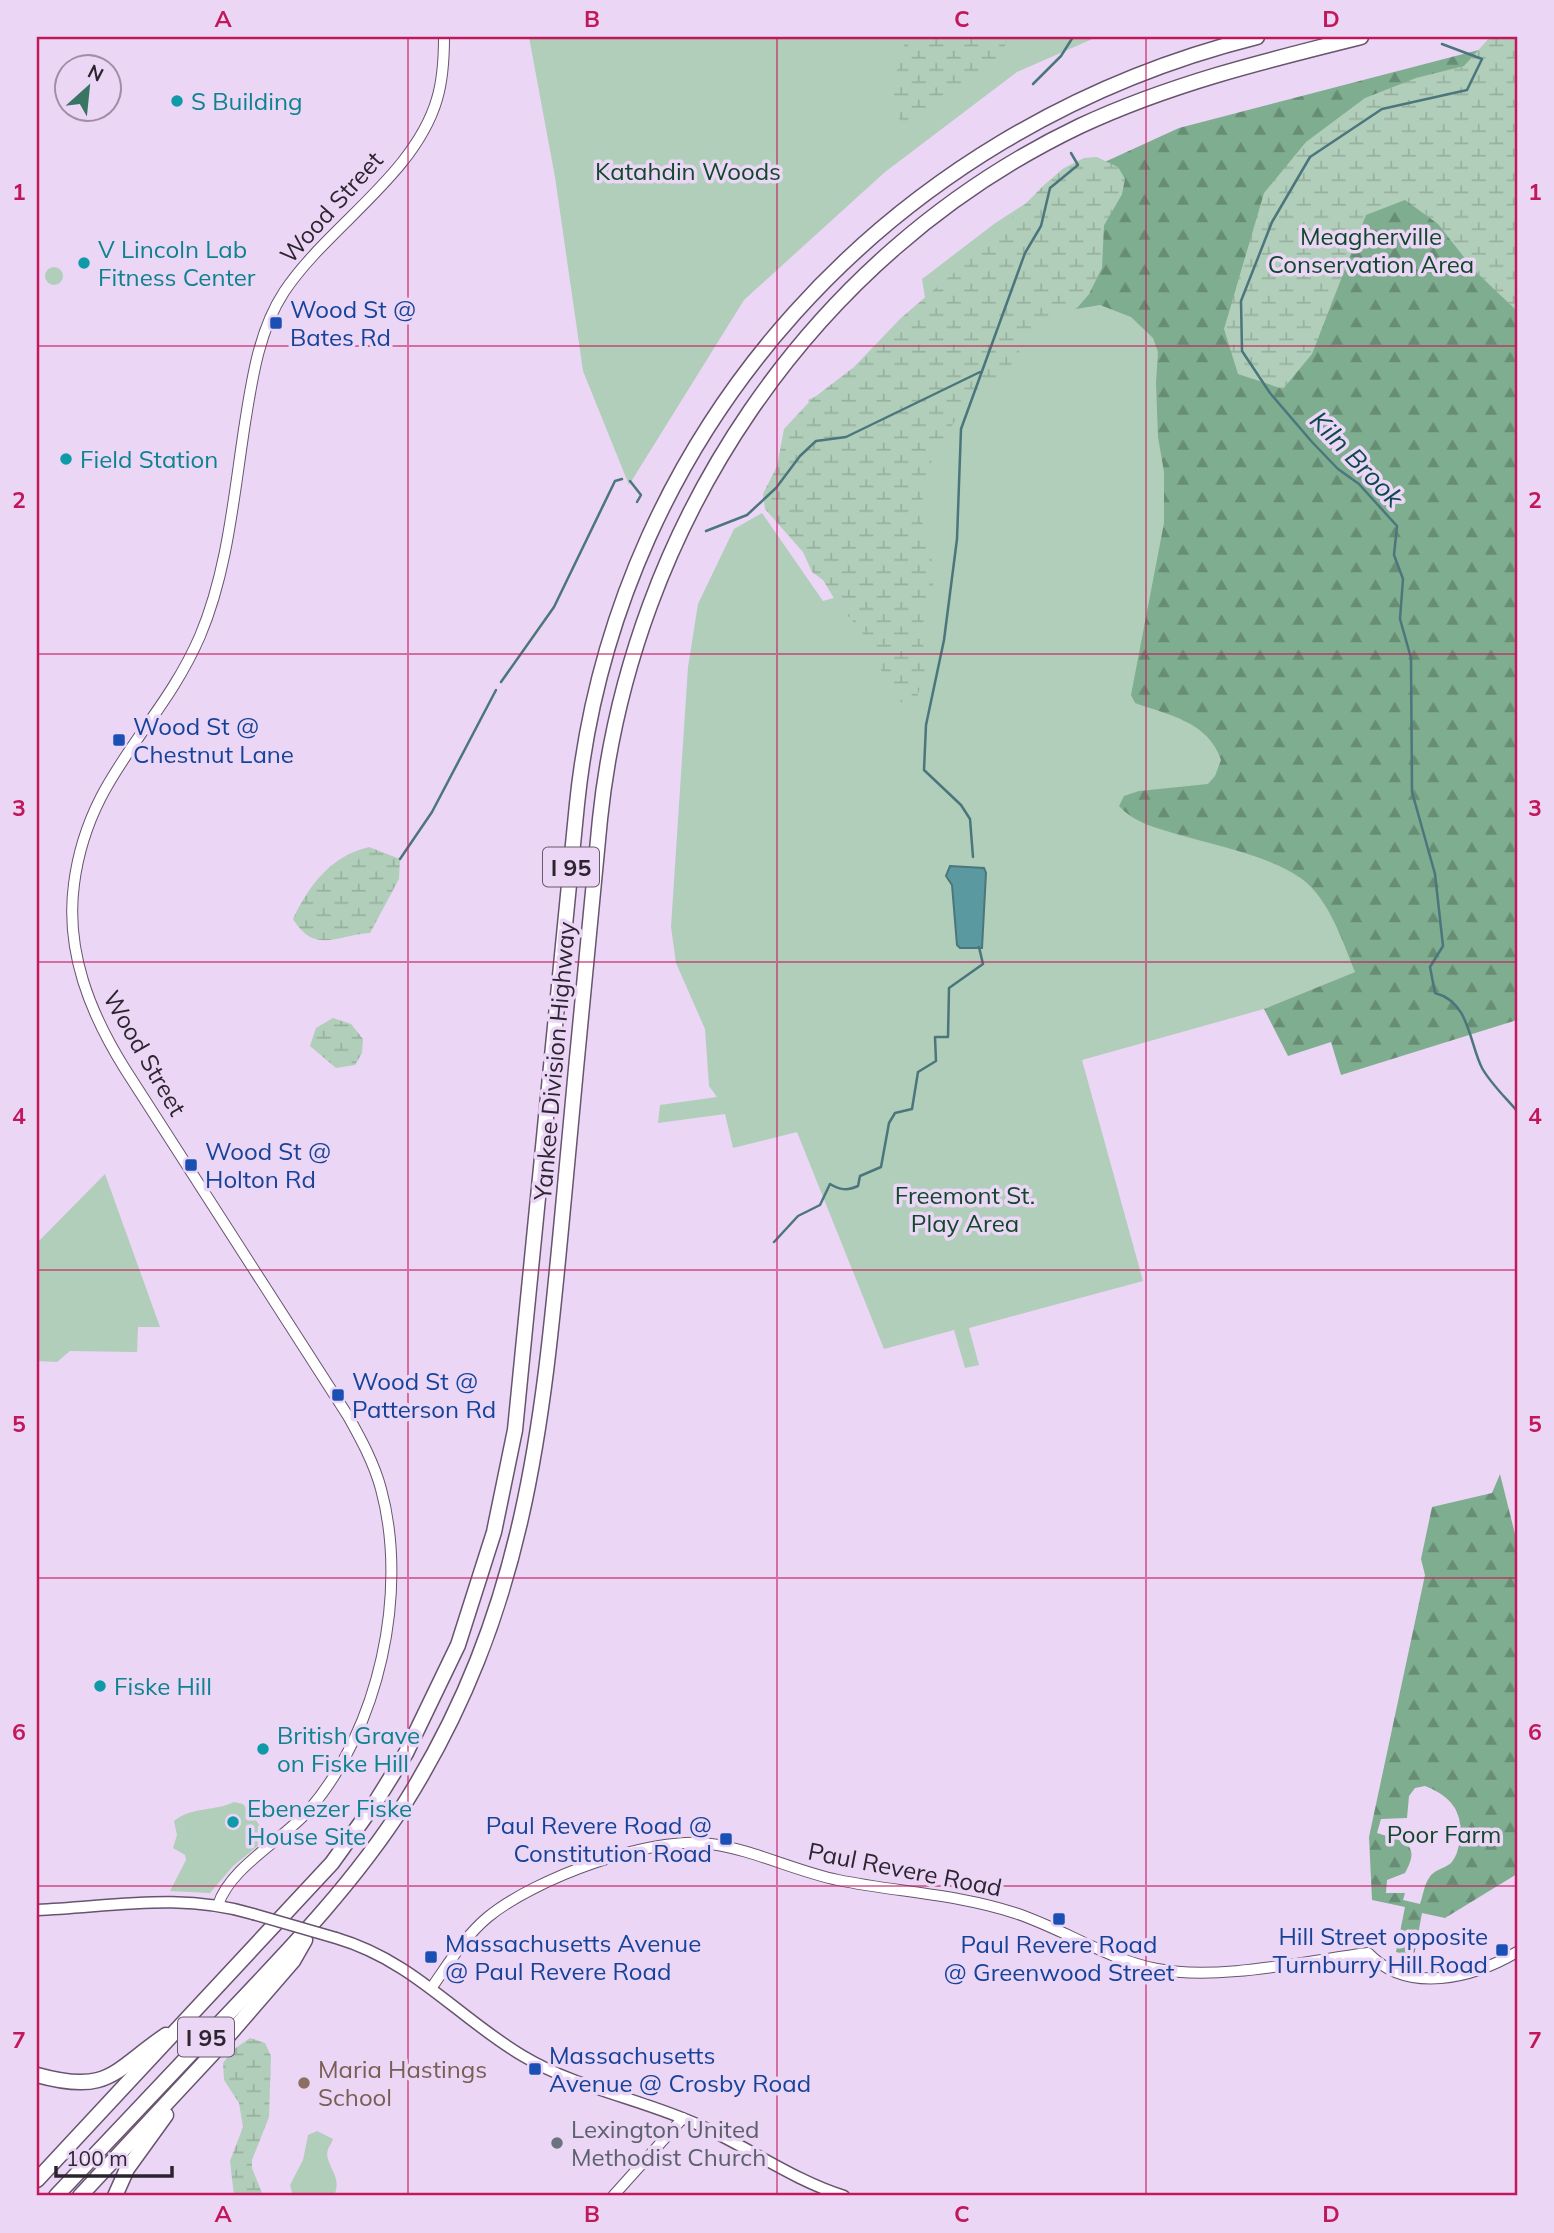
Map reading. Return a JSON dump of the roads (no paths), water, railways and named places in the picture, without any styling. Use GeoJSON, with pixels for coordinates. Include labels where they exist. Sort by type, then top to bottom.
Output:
{"type":"FeatureCollection","features":[{"type":"Feature","properties":{"kind":"highway","name":"Yankee Division Highway"},"geometry":{"type":"LineString","coordinates":[[37,2180],[318,1880],[375,1803],[428,1713],[478,1590],[503,1496],[519,1401],[576,812],[590,713],[619,611],[640,554],[670,492],[727,398],[778,331],[830,274],[914,200],[980,154],[1065,106],[1167,63],[1257,37]]}},
{"type":"Feature","properties":{"kind":"highway","name":"Yankee Division Highway"},"geometry":{"type":"LineString","coordinates":[[56,2196],[320,1915],[390,1826],[437,1747],[484,1645],[514,1552],[532,1478],[544,1403],[600,812],[614,723],[648,603],[706,478],[774,376],[840,300],[911,233],[998,172],[1080,126],[1172,88],[1361,37]]}},
{"type":"Feature","properties":{"kind":"highway"},"geometry":{"type":"LineString","coordinates":[[80,2196],[195,2073],[293,1961],[320,1915]]}},
{"type":"Feature","properties":{"kind":"highway"},"geometry":{"type":"LineString","coordinates":[[37,2075],[74,2083],[107,2078],[123,2070],[149,2046],[188,2021]]}},
{"type":"Feature","properties":{"kind":"highway"},"geometry":{"type":"LineString","coordinates":[[115,2196],[131,2163],[195,2073]]}},
{"type":"Feature","properties":{"kind":"main road"},"geometry":{"type":"LineString","coordinates":[[37,1910],[160,1900],[218,1905],[336,1938],[383,1955],[432,1987],[502,2042],[542,2067],[683,2118],[815,2185],[844,2196]]}},
{"type":"Feature","properties":{"kind":"street","name":"Wood Street"},"geometry":{"type":"LineString","coordinates":[[218,1905],[235,1876],[278,1842],[311,1808],[337,1773],[355,1740],[370,1700],[386,1627],[391,1570],[388,1524],[374,1468],[348,1416],[125,1069],[99,1023],[82,978],[74,940],[73,888],[83,837],[96,804],[116,766],[186,664],[211,605],[224,551],[251,384],[262,340],[272,315],[291,283],[398,164],[427,123],[440,87],[444,37]]}},
{"type":"Feature","properties":{"kind":"street","name":"Paul Revere Road"},"geometry":{"type":"LineString","coordinates":[[432,1987],[472,1933],[488,1917],[526,1892],[629,1853],[695,1843],[725,1847],[830,1879],[997,1907],[1049,1925],[1117,1959],[1160,1969],[1220,1971],[1368,1953],[1385,1968],[1414,1977],[1443,1979],[1485,1968],[1517,1952]]}},
{"type":"Feature","properties":{"kind":"street"},"geometry":{"type":"LineString","coordinates":[[613,2196],[683,2118]]}},
{"type":"Feature","properties":{"kind":"waterway","name":"Kiln Brook"},"geometry":{"type":"LineString","coordinates":[[1033,84],[1061,56],[1073,37]]}},
{"type":"Feature","properties":{"kind":"waterway","name":"Kiln Brook"},"geometry":{"type":"LineString","coordinates":[[1442,44],[1482,59],[1467,90],[1382,109],[1310,157],[1272,222],[1241,301],[1242,351],[1270,393],[1312,442],[1338,469],[1359,484],[1397,526],[1394,555],[1403,579],[1400,619],[1411,658],[1412,792],[1435,874],[1443,946],[1430,967],[1435,993],[1447,998],[1462,1014],[1482,1068],[1517,1111]]}},
{"type":"Feature","properties":{"kind":"waterway","name":"Kiln Brook"},"geometry":{"type":"LineString","coordinates":[[973,857],[970,819],[961,805],[924,770],[926,725],[944,640],[957,539],[961,429],[1025,253],[1041,226],[1050,188],[1078,165],[1071,153]]}},
{"type":"Feature","properties":{"kind":"waterway"},"geometry":{"type":"LineString","coordinates":[[706,531],[747,515],[776,488],[800,456],[816,441],[846,437],[980,372]]}},
{"type":"Feature","properties":{"kind":"waterway"},"geometry":{"type":"LineString","coordinates":[[501,682],[554,607],[615,481],[622,479]]}},
{"type":"Feature","properties":{"kind":"waterway"},"geometry":{"type":"LineString","coordinates":[[630,481],[641,495],[637,502]]}},
{"type":"Feature","properties":{"kind":"waterway"},"geometry":{"type":"LineString","coordinates":[[400,859],[432,812],[496,690]]}},
{"type":"Feature","properties":{"kind":"waterway","name":"Kiln Brook"},"geometry":{"type":"LineString","coordinates":[[774,1242],[798,1216],[820,1205],[830,1184],[837,1188],[854,1188],[858,1186],[860,1176],[881,1167],[889,1123],[895,1113],[912,1109],[918,1072],[936,1061],[935,1037],[948,1037],[949,988],[983,964],[979,947]]}},
{"type":"Feature","properties":{"kind":"place","name":"S Building"},"geometry":{"type":"Point","coordinates":[177,101]}},
{"type":"Feature","properties":{"kind":"place","name":"V Lincoln Lab Fitness Center"},"geometry":{"type":"Point","coordinates":[84,263]}},
{"type":"Feature","properties":{"kind":"place","name":"Wood St @ Bates Rd"},"geometry":{"type":"Point","coordinates":[276,323]}},
{"type":"Feature","properties":{"kind":"place","name":"Field Station"},"geometry":{"type":"Point","coordinates":[66,459]}},
{"type":"Feature","properties":{"kind":"place","name":"Wood St @ Chestnut Lane"},"geometry":{"type":"Point","coordinates":[119,740]}},
{"type":"Feature","properties":{"kind":"place","name":"Wood St @ Holton Rd"},"geometry":{"type":"Point","coordinates":[191,1165]}},
{"type":"Feature","properties":{"kind":"place","name":"Wood St @ Patterson Rd"},"geometry":{"type":"Point","coordinates":[338,1395]}},
{"type":"Feature","properties":{"kind":"place","name":"Fiske Hill"},"geometry":{"type":"Point","coordinates":[100,1686]}},
{"type":"Feature","properties":{"kind":"place","name":"British Grave on Fiske Hill"},"geometry":{"type":"Point","coordinates":[263,1749]}},
{"type":"Feature","properties":{"kind":"place","name":"Ebenezer Fiske House Site"},"geometry":{"type":"Point","coordinates":[233,1822]}},
{"type":"Feature","properties":{"kind":"place","name":"Paul Revere Road @ Constitution Road"},"geometry":{"type":"Point","coordinates":[726,1839]}},
{"type":"Feature","properties":{"kind":"place","name":"Paul Revere Road @ Greenwood Street"},"geometry":{"type":"Point","coordinates":[1059,1919]}},
{"type":"Feature","properties":{"kind":"place","name":"Hill Street opposite Turnburry Hill Road"},"geometry":{"type":"Point","coordinates":[1502,1950]}},
{"type":"Feature","properties":{"kind":"place","name":"Massachusetts Avenue @ Paul Revere Road"},"geometry":{"type":"Point","coordinates":[431,1957]}},
{"type":"Feature","properties":{"kind":"place","name":"Massachusetts Avenue @ Crosby Road"},"geometry":{"type":"Point","coordinates":[535,2069]}},
{"type":"Feature","properties":{"kind":"place","name":"Maria Hastings School"},"geometry":{"type":"Point","coordinates":[304,2083]}},
{"type":"Feature","properties":{"kind":"place","name":"Lexington United Methodist Church"},"geometry":{"type":"Point","coordinates":[557,2143]}},
{"type":"Feature","properties":{"kind":"park label","name":"Katahdin Woods"},"geometry":{"type":"Point","coordinates":[688,171]}},
{"type":"Feature","properties":{"kind":"park label","name":"Meagherville Conservation Area"},"geometry":{"type":"Point","coordinates":[1371,250]}},
{"type":"Feature","properties":{"kind":"park label","name":"Freemont St. Play Area"},"geometry":{"type":"Point","coordinates":[965,1209]}},
{"type":"Feature","properties":{"kind":"park label","name":"Poor Farm"},"geometry":{"type":"Point","coordinates":[1444,1834]}}]}
